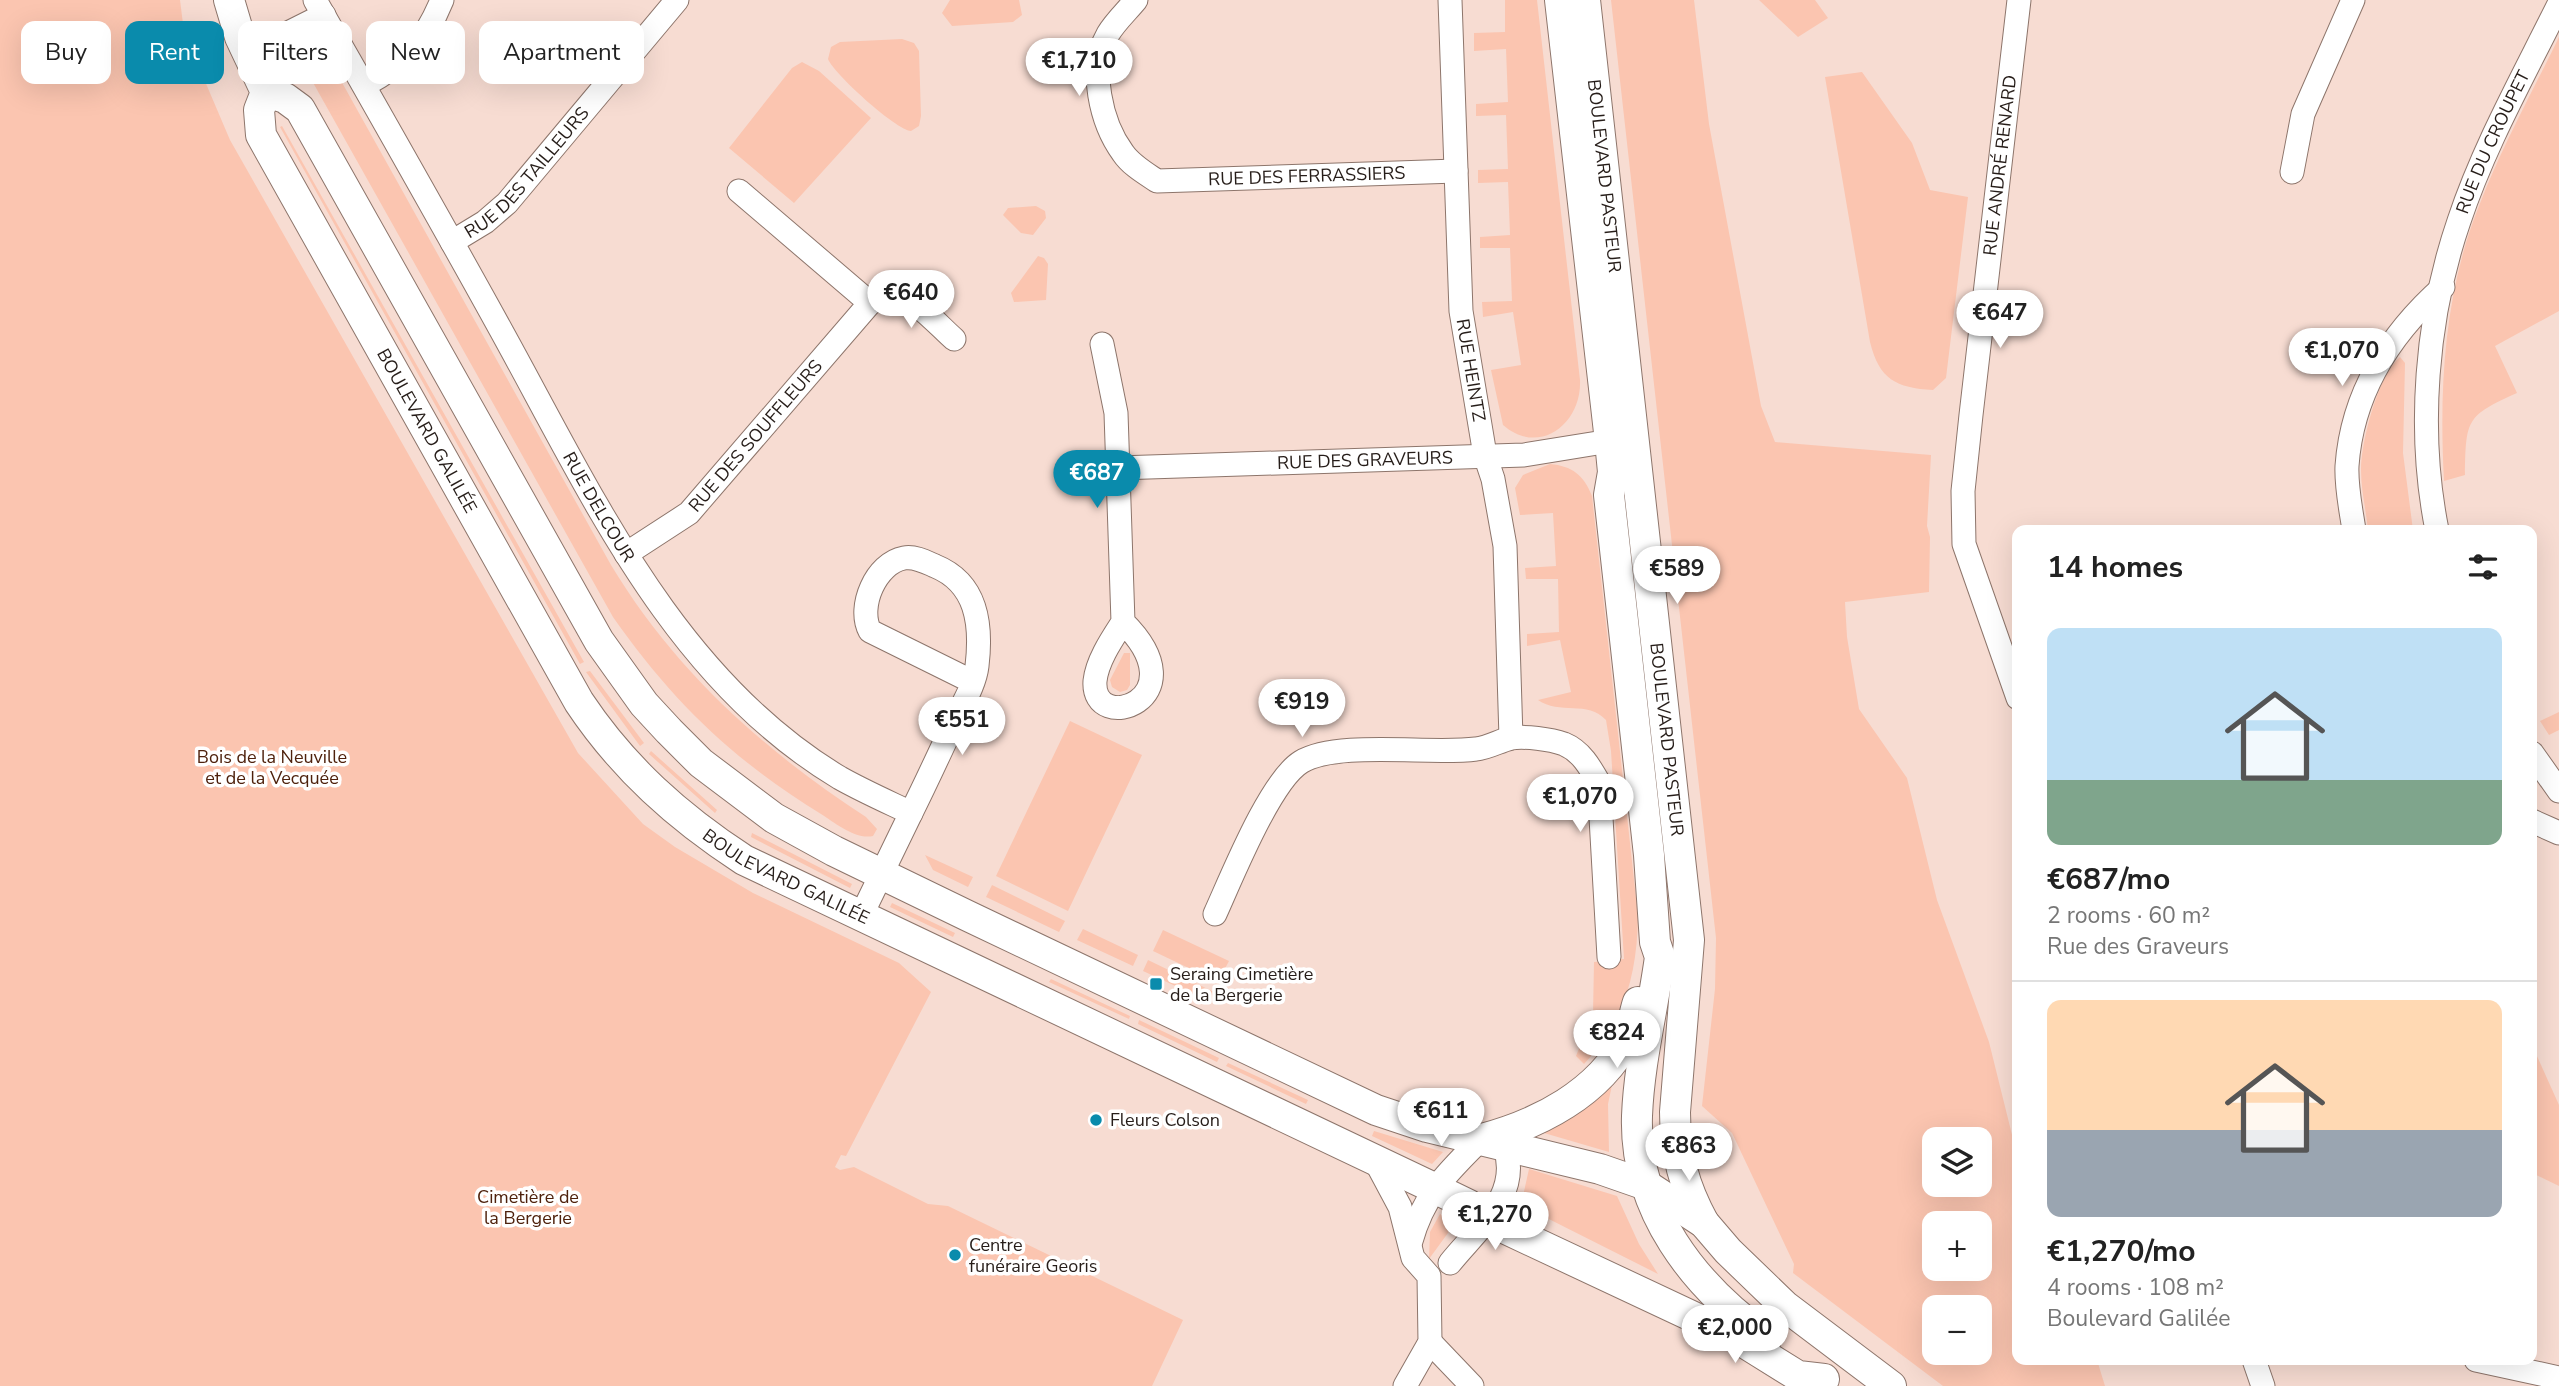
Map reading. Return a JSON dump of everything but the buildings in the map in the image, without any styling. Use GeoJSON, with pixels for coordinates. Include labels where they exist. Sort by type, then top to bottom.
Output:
{"type":"FeatureCollection","features":[{"type":"Feature","properties":{"kind":"street"},"geometry":{"type":"LineString","coordinates":[[229,0],[238,25]]}},
{"type":"Feature","properties":{"kind":"street"},"geometry":{"type":"LineString","coordinates":[[365,85],[391,68],[424,39],[442,0]]}},
{"type":"Feature","properties":{"kind":"street","name":"RUE DES TAILLEURS"},"geometry":{"type":"LineString","coordinates":[[452,242],[485,222],[507,203],[677,0]]}},
{"type":"Feature","properties":{"kind":"street","name":"RUE DES FERRASSIERS"},"geometry":{"type":"LineString","coordinates":[[1136,0],[1108,34],[1100,57],[1099,83],[1103,110],[1112,135],[1124,156],[1157,181],[1456,171]]}},
{"type":"Feature","properties":{"kind":"street","name":"RUE HEINTZ"},"geometry":{"type":"LineString","coordinates":[[1450,0],[1461,311],[1485,455],[1493,479],[1505,546],[1511,738]]}},
{"type":"Feature","properties":{"kind":"street","name":"BOULEVARD PASTEUR"},"geometry":{"type":"LineString","coordinates":[[1560,0],[1613,472],[1609,495],[1648,841],[1655,942],[1660,957],[1637,1118],[1646,1185],[1659,1219],[1698,1276],[1747,1323],[1828,1382]]}},
{"type":"Feature","properties":{"kind":"street","name":"BOULEVARD PASTEUR"},"geometry":{"type":"LineString","coordinates":[[1585,0],[1689,940],[1675,1140],[1687,1189],[1704,1223]]}},
{"type":"Feature","properties":{"kind":"street","name":"RUE ANDRÉ RENARD"},"geometry":{"type":"LineString","coordinates":[[2012,681],[1964,544],[1963,522],[1971,415],[2019,0]]}},
{"type":"Feature","properties":{"kind":"street"},"geometry":{"type":"LineString","coordinates":[[2292,172],[2303,114],[2353,0]]}},
{"type":"Feature","properties":{"kind":"street","name":"RUE DU CROUPET"},"geometry":{"type":"LineString","coordinates":[[2436,525],[2429,475],[2428,394],[2433,341],[2451,246],[2469,193],[2559,4]]}},
{"type":"Feature","properties":{"kind":"street","name":"RUE DELCOUR"},"geometry":{"type":"LineString","coordinates":[[299,21],[320,8],[626,554],[669,620],[741,700],[780,734],[839,777],[911,813]]}},
{"type":"Feature","properties":{"kind":"street"},"geometry":{"type":"LineString","coordinates":[[262,84],[266,92],[285,98],[300,109],[556,569],[599,641],[637,695],[701,763],[745,799],[804,835],[883,874],[1376,1110],[1427,1127],[1600,1169],[1646,1185],[1704,1223],[1734,1258],[1785,1306],[1891,1386]]}},
{"type":"Feature","properties":{"kind":"street","name":"BOULEVARD GALILÉE"},"geometry":{"type":"LineString","coordinates":[[266,92],[259,110],[261,135],[579,702],[633,772],[690,824],[744,860],[1469,1205],[1487,1220],[1660,1300],[1763,1352],[1798,1376],[1828,1382]]}},
{"type":"Feature","properties":{"kind":"street"},"geometry":{"type":"LineString","coordinates":[[739,191],[870,303],[886,295],[897,294],[908,298],[954,339]]}},
{"type":"Feature","properties":{"kind":"street"},"geometry":{"type":"LineString","coordinates":[[2353,525],[2347,467],[2366,385],[2401,330],[2418,309],[2443,287]]}},
{"type":"Feature","properties":{"kind":"street","name":"RUE DES SOUFFLEURS"},"geometry":{"type":"LineString","coordinates":[[626,554],[689,513],[870,303]]}},
{"type":"Feature","properties":{"kind":"street"},"geometry":{"type":"LineString","coordinates":[[1102,344],[1116,413],[1123,622]]}},
{"type":"Feature","properties":{"kind":"street","name":"RUE DES GRAVEURS"},"geometry":{"type":"LineString","coordinates":[[1118,468],[1485,455],[1524,456],[1609,441]]}},
{"type":"Feature","properties":{"kind":"street"},"geometry":{"type":"LineString","coordinates":[[861,916],[973,682],[977,666],[975,615],[971,596],[961,580],[919,559],[906,557],[891,562],[878,578],[865,607],[865,621],[870,631],[973,682]]}},
{"type":"Feature","properties":{"kind":"street"},"geometry":{"type":"LineString","coordinates":[[1215,914],[1255,828],[1280,783],[1301,762],[1330,754],[1474,750],[1511,738],[1551,741],[1573,749],[1587,762],[1598,783],[1609,957]]}},
{"type":"Feature","properties":{"kind":"street"},"geometry":{"type":"LineString","coordinates":[[2537,760],[2559,791]]}},
{"type":"Feature","properties":{"kind":"street"},"geometry":{"type":"LineString","coordinates":[[2537,823],[2559,833]]}},
{"type":"Feature","properties":{"kind":"street","name":"BOULEVARD PASTEUR"},"geometry":{"type":"LineString","coordinates":[[1492,1142],[1550,1113],[1576,1096],[1613,1060],[1628,1037],[1647,955],[1655,942]]}},
{"type":"Feature","properties":{"kind":"street"},"geometry":{"type":"LineString","coordinates":[[1411,1241],[1420,1212],[1434,1188],[1492,1142]]}},
{"type":"Feature","properties":{"kind":"street"},"geometry":{"type":"LineString","coordinates":[[1450,1263],[1487,1220],[1508,1184],[1510,1160],[1492,1142]]}},
{"type":"Feature","properties":{"kind":"street"},"geometry":{"type":"LineString","coordinates":[[1376,1162],[1400,1207],[1411,1241],[1413,1258],[1429,1276],[1430,1342],[1405,1386]]}},
{"type":"Feature","properties":{"kind":"street"},"geometry":{"type":"LineString","coordinates":[[1429,1276],[1483,1244],[1524,1237]]}},
{"type":"Feature","properties":{"kind":"street"},"geometry":{"type":"LineString","coordinates":[[1430,1342],[1472,1386]]}},
{"type":"Feature","properties":{"kind":"street"},"geometry":{"type":"LineString","coordinates":[[2256,1365],[2263,1386]]}},
{"type":"Feature","properties":{"kind":"street"},"geometry":{"type":"LineString","coordinates":[[2499,1365],[2559,1378]]}},
{"type":"Feature","properties":{"kind":"green space","name":"Bois de la Neuville et de la Vecquée"},"geometry":{"type":"Polygon","coordinates":[[[0,0],[180,0],[183,21],[125,21],[125,84],[206,84],[230,140],[578,753],[643,824],[675,847],[753,893],[899,963],[931,992],[846,1156],[841,1155],[835,1167],[840,1170],[854,1167],[928,1204],[948,1206],[1183,1320],[1152,1386],[0,1386],[0,0]]]}},
{"type":"Feature","properties":{"kind":"green space"},"geometry":{"type":"Polygon","coordinates":[[[950,0],[1019,0],[1022,15],[1013,22],[952,26],[942,13],[950,0]]]}},
{"type":"Feature","properties":{"kind":"green space"},"geometry":{"type":"Polygon","coordinates":[[[1505,0],[1537,0],[1580,380],[1579,396],[1566,422],[1556,431],[1531,438],[1517,434],[1503,425],[1491,370],[1521,365],[1513,312],[1483,317],[1482,302],[1512,301],[1510,248],[1480,248],[1480,237],[1510,235],[1508,182],[1478,183],[1478,170],[1508,169],[1506,115],[1476,116],[1476,104],[1508,102],[1506,49],[1474,51],[1474,33],[1505,32],[1505,0]]]}},
{"type":"Feature","properties":{"kind":"green space"},"geometry":{"type":"Polygon","coordinates":[[[1611,0],[1694,0],[1709,124],[1761,406],[1775,442],[1931,455],[1927,526],[1930,537],[1929,592],[1845,602],[1847,637],[1859,709],[1907,778],[1937,900],[1989,1042],[2012,1135],[2012,1365],[2099,1365],[2105,1386],[1943,1386],[1793,1273],[1794,1264],[1732,1133],[1702,1106],[1715,989],[1716,938],[1611,0]]]}},
{"type":"Feature","properties":{"kind":"green space"},"geometry":{"type":"Polygon","coordinates":[[[1759,0],[1815,0],[1828,18],[1798,37],[1759,0]]]}},
{"type":"Feature","properties":{"kind":"green space"},"geometry":{"type":"Polygon","coordinates":[[[2559,37],[2559,311],[2495,346],[2517,393],[2478,414],[2468,431],[2465,475],[2444,481],[2444,376],[2451,307],[2458,273],[2467,239],[2488,184],[2559,37]]]}},
{"type":"Feature","properties":{"kind":"green space"},"geometry":{"type":"Polygon","coordinates":[[[902,39],[914,43],[919,51],[921,116],[919,126],[911,131],[892,121],[866,100],[828,59],[831,47],[840,42],[902,39]]]}},
{"type":"Feature","properties":{"kind":"green space"},"geometry":{"type":"Polygon","coordinates":[[[802,62],[819,71],[871,118],[794,203],[729,148],[792,68],[802,62]]]}},
{"type":"Feature","properties":{"kind":"green space"},"geometry":{"type":"Polygon","coordinates":[[[1862,72],[1912,143],[1930,190],[1968,197],[1946,378],[1933,390],[1909,387],[1891,379],[1878,365],[1870,342],[1825,77],[1862,72]]]}},
{"type":"Feature","properties":{"kind":"green space"},"geometry":{"type":"Polygon","coordinates":[[[314,84],[343,84],[611,565],[636,604],[663,640],[724,706],[792,764],[866,817],[877,829],[873,836],[860,836],[839,826],[732,750],[706,727],[658,676],[613,617],[314,84]]]}},
{"type":"Feature","properties":{"kind":"green space"},"geometry":{"type":"Polygon","coordinates":[[[282,126],[584,662],[580,664],[280,127],[282,126]]]}},
{"type":"Feature","properties":{"kind":"green space"},"geometry":{"type":"Polygon","coordinates":[[[1036,206],[1045,211],[1046,218],[1033,235],[1021,233],[1003,215],[1008,208],[1036,206]]]}},
{"type":"Feature","properties":{"kind":"green space"},"geometry":{"type":"Polygon","coordinates":[[[1038,256],[1044,258],[1048,264],[1046,300],[1014,302],[1011,293],[1038,256]]]}},
{"type":"Feature","properties":{"kind":"green space"},"geometry":{"type":"Polygon","coordinates":[[[2400,357],[2405,363],[2403,453],[2412,525],[2367,525],[2361,478],[2364,443],[2378,393],[2392,366],[2400,357]]]}},
{"type":"Feature","properties":{"kind":"green space"},"geometry":{"type":"Polygon","coordinates":[[[1550,464],[1571,469],[1585,482],[1592,496],[1638,916],[1635,958],[1626,996],[1610,1031],[1584,1064],[1576,1056],[1593,1014],[1594,962],[1624,959],[1611,751],[1606,720],[1591,711],[1555,707],[1538,700],[1571,692],[1560,640],[1527,646],[1527,634],[1559,632],[1558,579],[1526,579],[1525,568],[1556,566],[1553,513],[1520,515],[1515,488],[1523,475],[1550,464]]]}},
{"type":"Feature","properties":{"kind":"green space"},"geometry":{"type":"Polygon","coordinates":[[[1124,653],[1130,653],[1130,685],[1127,690],[1120,692],[1112,687],[1110,680],[1124,653]]]}},
{"type":"Feature","properties":{"kind":"green space"},"geometry":{"type":"Polygon","coordinates":[[[590,671],[644,743],[640,746],[586,672],[590,671]]]}},
{"type":"Feature","properties":{"kind":"green space"},"geometry":{"type":"Polygon","coordinates":[[[2559,712],[2559,730],[2549,735],[2540,721],[2559,712]]]}},
{"type":"Feature","properties":{"kind":"green space"},"geometry":{"type":"Polygon","coordinates":[[[1070,721],[1142,755],[1068,911],[996,876],[1070,721]]]}},
{"type":"Feature","properties":{"kind":"green space"},"geometry":{"type":"Polygon","coordinates":[[[651,751],[717,810],[715,813],[649,754],[651,751]]]}},
{"type":"Feature","properties":{"kind":"green space"},"geometry":{"type":"Polygon","coordinates":[[[752,833],[852,884],[850,888],[751,837],[752,833]]]}},
{"type":"Feature","properties":{"kind":"green space"},"geometry":{"type":"Polygon","coordinates":[[[925,855],[973,877],[968,887],[933,870],[925,855]]]}},
{"type":"Feature","properties":{"kind":"green space"},"geometry":{"type":"Polygon","coordinates":[[[992,885],[1065,921],[1059,932],[986,897],[992,885]]]}},
{"type":"Feature","properties":{"kind":"green space"},"geometry":{"type":"Polygon","coordinates":[[[892,903],[955,933],[953,937],[890,907],[892,903]]]}},
{"type":"Feature","properties":{"kind":"green space"},"geometry":{"type":"Polygon","coordinates":[[[1083,929],[1138,955],[1133,966],[1077,940],[1083,929]]]}},
{"type":"Feature","properties":{"kind":"green space"},"geometry":{"type":"Polygon","coordinates":[[[1163,930],[1229,961],[1218,982],[1153,951],[1163,930]]]}},
{"type":"Feature","properties":{"kind":"green space"},"geometry":{"type":"Polygon","coordinates":[[[1148,960],[1214,992],[1210,1002],[1143,971],[1148,960]]]}},
{"type":"Feature","properties":{"kind":"green space"},"geometry":{"type":"Polygon","coordinates":[[[1051,979],[1130,1016],[1129,1019],[1049,982],[1051,979]]]}},
{"type":"Feature","properties":{"kind":"green space"},"geometry":{"type":"Polygon","coordinates":[[[1139,1020],[1219,1058],[1217,1062],[1138,1024],[1139,1020]]]}},
{"type":"Feature","properties":{"kind":"green space"},"geometry":{"type":"Polygon","coordinates":[[[2537,1056],[2559,1105],[2559,1186],[2537,1175],[2537,1056]]]}},
{"type":"Feature","properties":{"kind":"green space"},"geometry":{"type":"Polygon","coordinates":[[[1228,1063],[1308,1100],[1306,1104],[1226,1066],[1228,1063]]]}},
{"type":"Feature","properties":{"kind":"green space"},"geometry":{"type":"Polygon","coordinates":[[[1612,1085],[1608,1104],[1609,1152],[1544,1133],[1568,1119],[1612,1085]]]}},
{"type":"Feature","properties":{"kind":"green space"},"geometry":{"type":"Polygon","coordinates":[[[1374,1131],[1443,1152],[1432,1164],[1372,1136],[1374,1131]]]}},
{"type":"Feature","properties":{"kind":"green space"},"geometry":{"type":"Polygon","coordinates":[[[1529,1169],[1617,1196],[1639,1244],[1658,1274],[1521,1205],[1529,1169]]]}},
{"type":"Feature","properties":{"kind":"green space"},"geometry":{"type":"Polygon","coordinates":[[[1440,1214],[1456,1222],[1429,1259],[1430,1232],[1440,1214]]]}},
{"type":"Feature","properties":{"kind":"place","name":"Seraing Cimetière de la Bergerie"},"geometry":{"type":"Point","coordinates":[1156,984]}},
{"type":"Feature","properties":{"kind":"place","name":"Fleurs Colson"},"geometry":{"type":"Point","coordinates":[1096,1120]}},
{"type":"Feature","properties":{"kind":"place","name":"Centre funéraire Georis"},"geometry":{"type":"Point","coordinates":[955,1255]}},
{"type":"Feature","properties":{"kind":"park label","name":"Cimetière de la Bergerie"},"geometry":{"type":"Point","coordinates":[528,1207]}}]}
